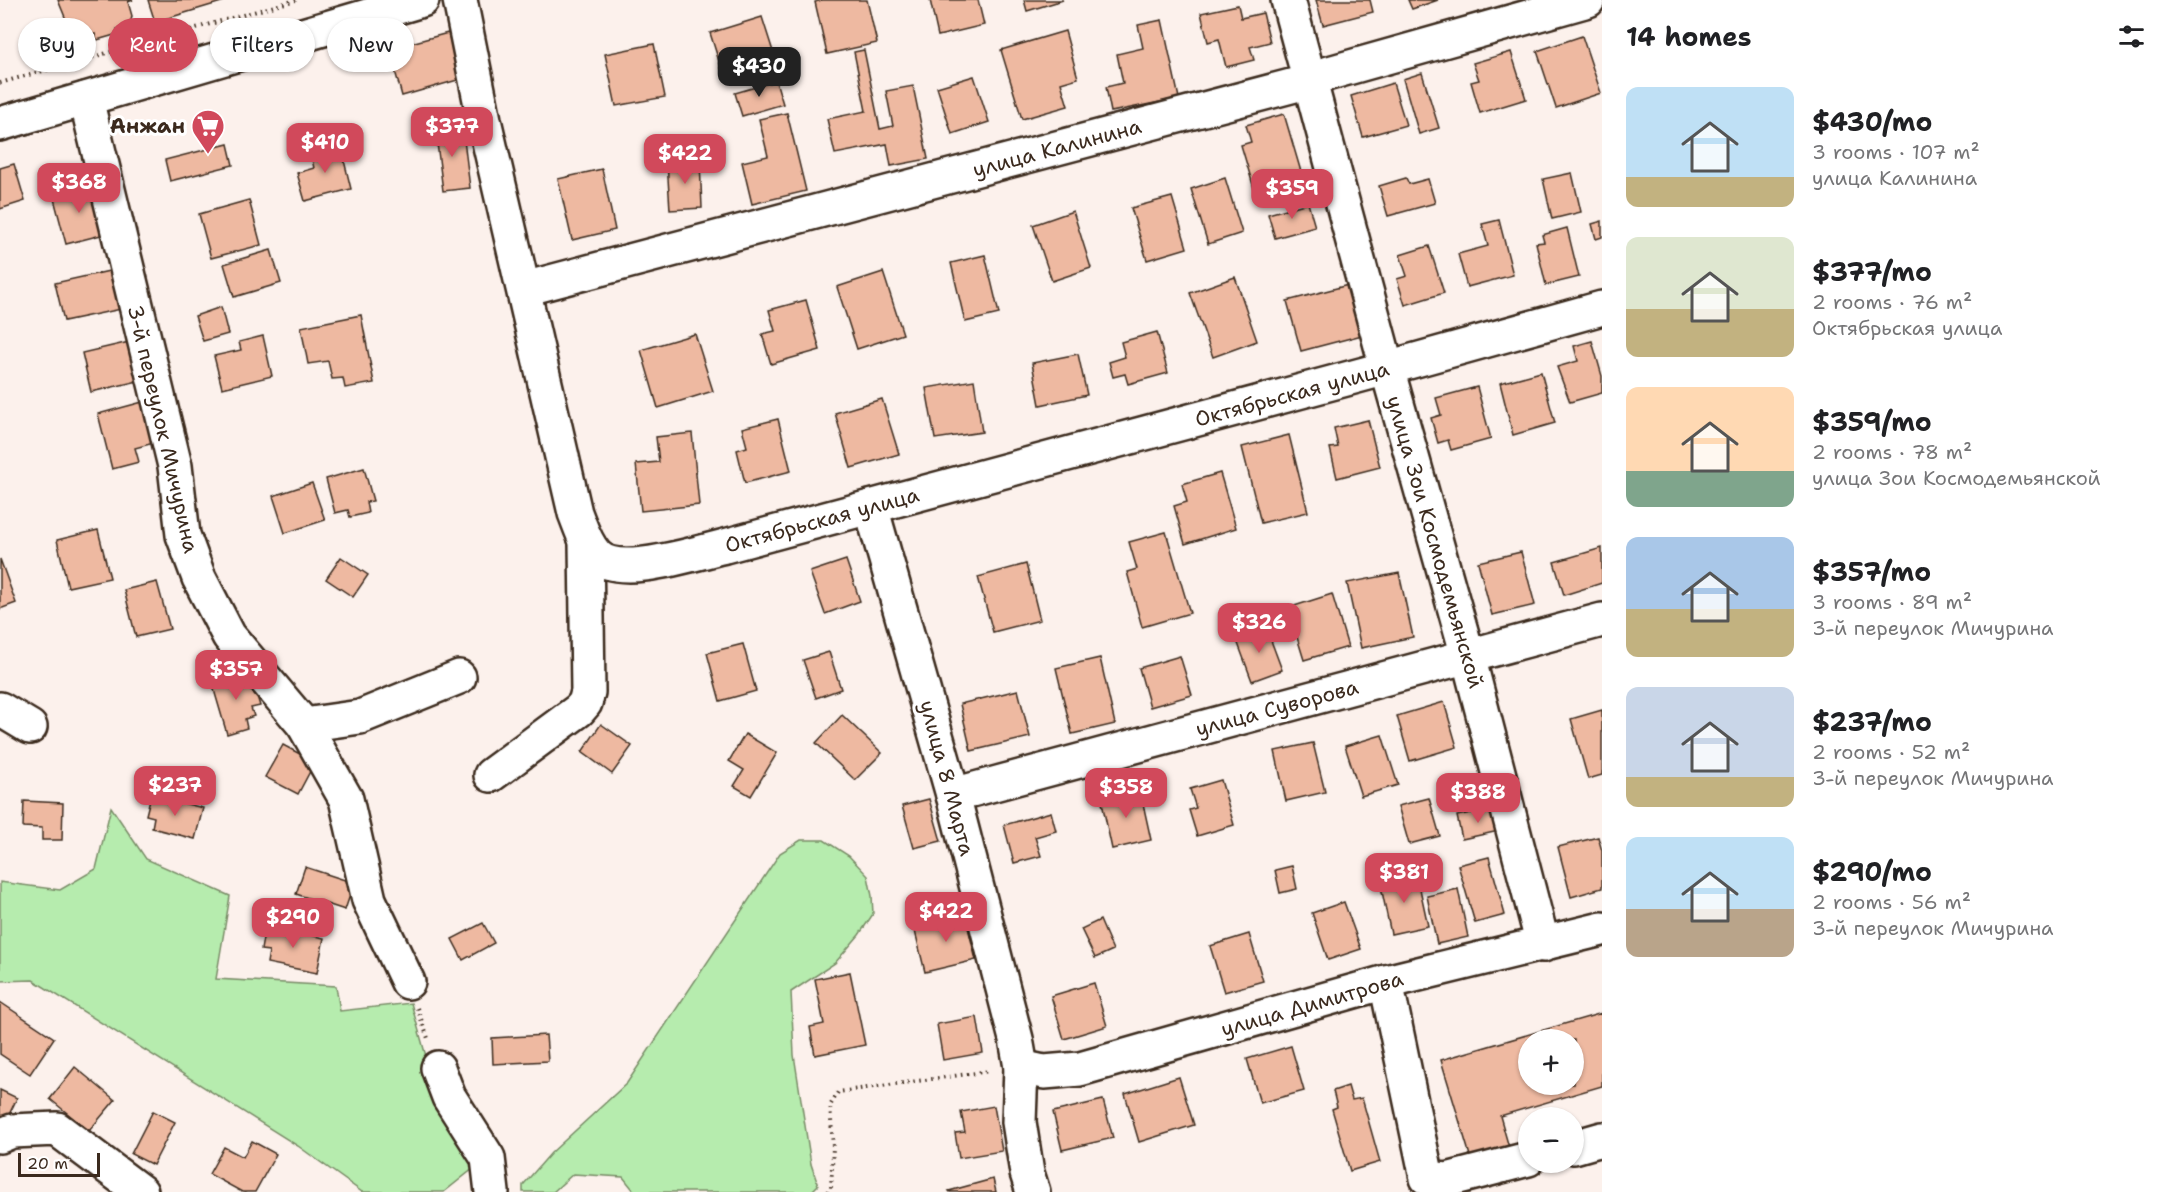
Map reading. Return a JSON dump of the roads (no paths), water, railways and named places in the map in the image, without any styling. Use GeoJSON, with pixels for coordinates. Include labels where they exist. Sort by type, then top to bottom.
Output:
{"type":"FeatureCollection","features":[{"type":"Feature","properties":{"kind":"street","name":"Октябрьская улица"},"geometry":{"type":"LineString","coordinates":[[460,0],[484,120],[575,513],[586,542],[606,563],[632,567],[725,546],[1602,308]]}},
{"type":"Feature","properties":{"kind":"street","name":"улица Зои Космодемьянской"},"geometry":{"type":"LineString","coordinates":[[1288,0],[1387,368],[1468,656],[1543,945]]}},
{"type":"Feature","properties":{"kind":"street","name":"улица Калинина"},"geometry":{"type":"LineString","coordinates":[[524,289],[1310,81],[1326,74],[1588,0]]}},
{"type":"Feature","properties":{"kind":"street"},"geometry":{"type":"LineString","coordinates":[[0,123],[413,1]]}},
{"type":"Feature","properties":{"kind":"street","name":"3-й переулок Мичурина"},"geometry":{"type":"LineString","coordinates":[[86,99],[175,466],[183,534],[199,578],[228,636],[304,725],[346,799],[369,900],[408,982]]}},
{"type":"Feature","properties":{"kind":"street","name":"улица 8 Марта"},"geometry":{"type":"LineString","coordinates":[[871,507],[953,795],[1016,1039],[1021,1066],[1019,1122],[1027,1173],[1033,1192]]}},
{"type":"Feature","properties":{"kind":"street"},"geometry":{"type":"LineString","coordinates":[[491,775],[579,710],[585,703],[588,692],[586,542]]}},
{"type":"Feature","properties":{"kind":"street","name":"улица Суворова"},"geometry":{"type":"LineString","coordinates":[[953,795],[1602,620]]}},
{"type":"Feature","properties":{"kind":"street"},"geometry":{"type":"LineString","coordinates":[[304,725],[360,717],[459,676]]}},
{"type":"Feature","properties":{"kind":"street"},"geometry":{"type":"LineString","coordinates":[[0,709],[30,728]]}},
{"type":"Feature","properties":{"kind":"street","name":"улица Димитрова"},"geometry":{"type":"LineString","coordinates":[[1021,1066],[1044,1072],[1080,1069],[1386,982],[1602,929]]}},
{"type":"Feature","properties":{"kind":"street"},"geometry":{"type":"LineString","coordinates":[[1386,982],[1427,1178],[1447,1180],[1518,1162]]}},
{"type":"Feature","properties":{"kind":"street"},"geometry":{"type":"LineString","coordinates":[[438,1068],[449,1097],[488,1158],[492,1192]]}},
{"type":"Feature","properties":{"kind":"street"},"geometry":{"type":"LineString","coordinates":[[0,1136],[12,1131],[57,1129],[141,1192]]}},
{"type":"Feature","properties":{"kind":"street"},"geometry":{"type":"LineString","coordinates":[[1584,1144],[1602,1139]]}},
{"type":"Feature","properties":{"kind":"place","name":"Анжан"},"geometry":{"type":"Point","coordinates":[208,155]}}]}
